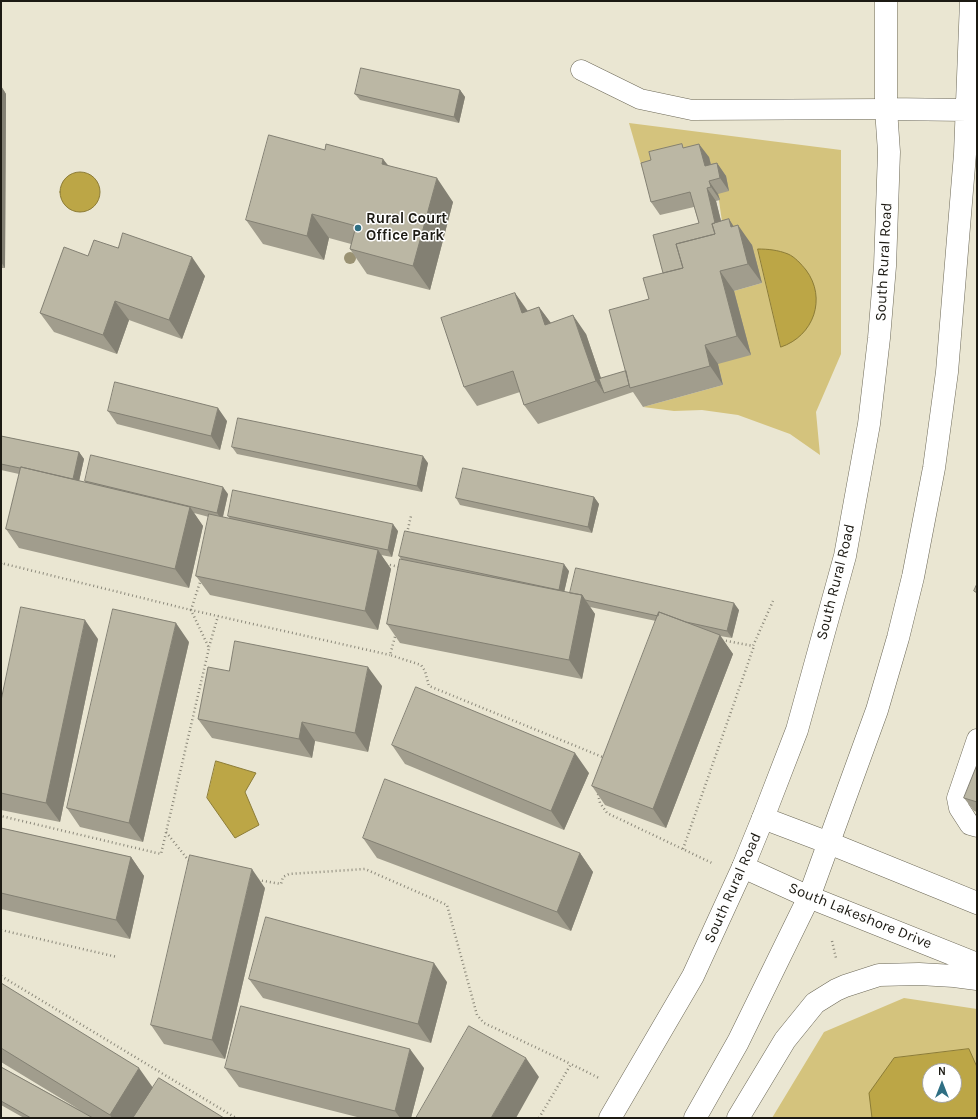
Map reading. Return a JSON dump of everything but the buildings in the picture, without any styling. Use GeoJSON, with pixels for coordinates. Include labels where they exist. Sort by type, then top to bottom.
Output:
{"type":"FeatureCollection","features":[{"type":"Feature","properties":{"kind":"main road","name":"South Rural Road"},"geometry":{"type":"LineString","coordinates":[[610,1118],[693,976],[764,818],[797,730],[845,556],[869,424],[879,338],[885,266],[889,152],[886,109],[886,1]]}},
{"type":"Feature","properties":{"kind":"main road"},"geometry":{"type":"LineString","coordinates":[[695,1118],[738,1042],[810,897],[877,710],[898,638],[934,468],[948,372],[965,154],[972,110],[971,1]]}},
{"type":"Feature","properties":{"kind":"main road"},"geometry":{"type":"LineString","coordinates":[[886,109],[972,110]]}},
{"type":"Feature","properties":{"kind":"main road"},"geometry":{"type":"LineString","coordinates":[[764,818],[977,904]]}},
{"type":"Feature","properties":{"kind":"main road","name":"South Lakeshore Drive"},"geometry":{"type":"LineString","coordinates":[[743,867],[810,897],[977,964]]}},
{"type":"Feature","properties":{"kind":"main road"},"geometry":{"type":"LineString","coordinates":[[738,1118],[785,1040],[816,1003],[836,990],[879,975],[919,974],[977,979]]}},
{"type":"Feature","properties":{"kind":"lane"},"geometry":{"type":"LineString","coordinates":[[581,70],[640,99],[692,110],[886,109]]}},
{"type":"Feature","properties":{"kind":"lane"},"geometry":{"type":"LineString","coordinates":[[977,739],[957,798],[959,808],[970,825],[977,827]]}},
{"type":"Feature","properties":{"kind":"path"},"geometry":{"type":"LineString","coordinates":[[406,538],[411,516]]}},
{"type":"Feature","properties":{"kind":"path"},"geometry":{"type":"LineString","coordinates":[[384,563],[399,567]]}},
{"type":"Feature","properties":{"kind":"path"},"geometry":{"type":"LineString","coordinates":[[1,564],[191,610],[390,655],[421,665],[425,671],[426,680],[429,686],[609,760]]}},
{"type":"Feature","properties":{"kind":"path"},"geometry":{"type":"LineString","coordinates":[[202,574],[191,610],[209,648]]}},
{"type":"Feature","properties":{"kind":"path"},"geometry":{"type":"LineString","coordinates":[[716,639],[753,646],[773,601]]}},
{"type":"Feature","properties":{"kind":"path"},"geometry":{"type":"LineString","coordinates":[[1,816],[161,854],[209,648],[218,616]]}},
{"type":"Feature","properties":{"kind":"path"},"geometry":{"type":"LineString","coordinates":[[390,655],[396,632]]}},
{"type":"Feature","properties":{"kind":"path"},"geometry":{"type":"LineString","coordinates":[[682,849],[756,640]]}},
{"type":"Feature","properties":{"kind":"path"},"geometry":{"type":"LineString","coordinates":[[598,793],[600,803],[607,812],[712,863]]}},
{"type":"Feature","properties":{"kind":"path"},"geometry":{"type":"LineString","coordinates":[[166,832],[188,861],[194,865]]}},
{"type":"Feature","properties":{"kind":"path"},"geometry":{"type":"LineString","coordinates":[[257,880],[280,884],[283,877],[289,874],[365,869],[447,905],[477,1015],[484,1022],[599,1078]]}},
{"type":"Feature","properties":{"kind":"path"},"geometry":{"type":"LineString","coordinates":[[1,930],[117,957]]}},
{"type":"Feature","properties":{"kind":"path"},"geometry":{"type":"LineString","coordinates":[[832,941],[837,963]]}},
{"type":"Feature","properties":{"kind":"path"},"geometry":{"type":"LineString","coordinates":[[1,976],[236,1118]]}},
{"type":"Feature","properties":{"kind":"path"},"geometry":{"type":"LineString","coordinates":[[539,1118],[571,1064]]}},
{"type":"Feature","properties":{"kind":"shaded area"},"geometry":{"type":"Polygon","coordinates":[[[629,123],[841,150],[841,354],[816,412],[820,455],[790,434],[738,415],[702,410],[674,411],[643,407],[723,385],[718,364],[734,291],[762,283],[724,235],[718,194],[691,157],[642,168],[629,123]]]}},
{"type":"Feature","properties":{"kind":"shaded area"},"geometry":{"type":"Polygon","coordinates":[[[84,172],[91,175],[97,181],[100,192],[99,200],[91,209],[84,212],[76,212],[69,209],[61,200],[60,188],[63,181],[72,173],[84,172]]]}},
{"type":"Feature","properties":{"kind":"shaded area"},"geometry":{"type":"Polygon","coordinates":[[[758,249],[777,251],[793,257],[806,270],[816,292],[814,315],[809,325],[802,334],[792,342],[781,347],[758,249]]]}},
{"type":"Feature","properties":{"kind":"shaded area"},"geometry":{"type":"Polygon","coordinates":[[[216,761],[256,773],[245,792],[259,825],[235,838],[207,798],[216,761]]]}},
{"type":"Feature","properties":{"kind":"shaded area"},"geometry":{"type":"Polygon","coordinates":[[[904,998],[977,1009],[977,1118],[772,1118],[824,1032],[904,998]]]}},
{"type":"Feature","properties":{"kind":"shaded area"},"geometry":{"type":"Polygon","coordinates":[[[969,1049],[977,1067],[977,1118],[872,1118],[869,1093],[894,1058],[969,1049]]]}},
{"type":"Feature","properties":{"kind":"place","name":"Rural Court Office Park"},"geometry":{"type":"Point","coordinates":[358,228]}}]}
